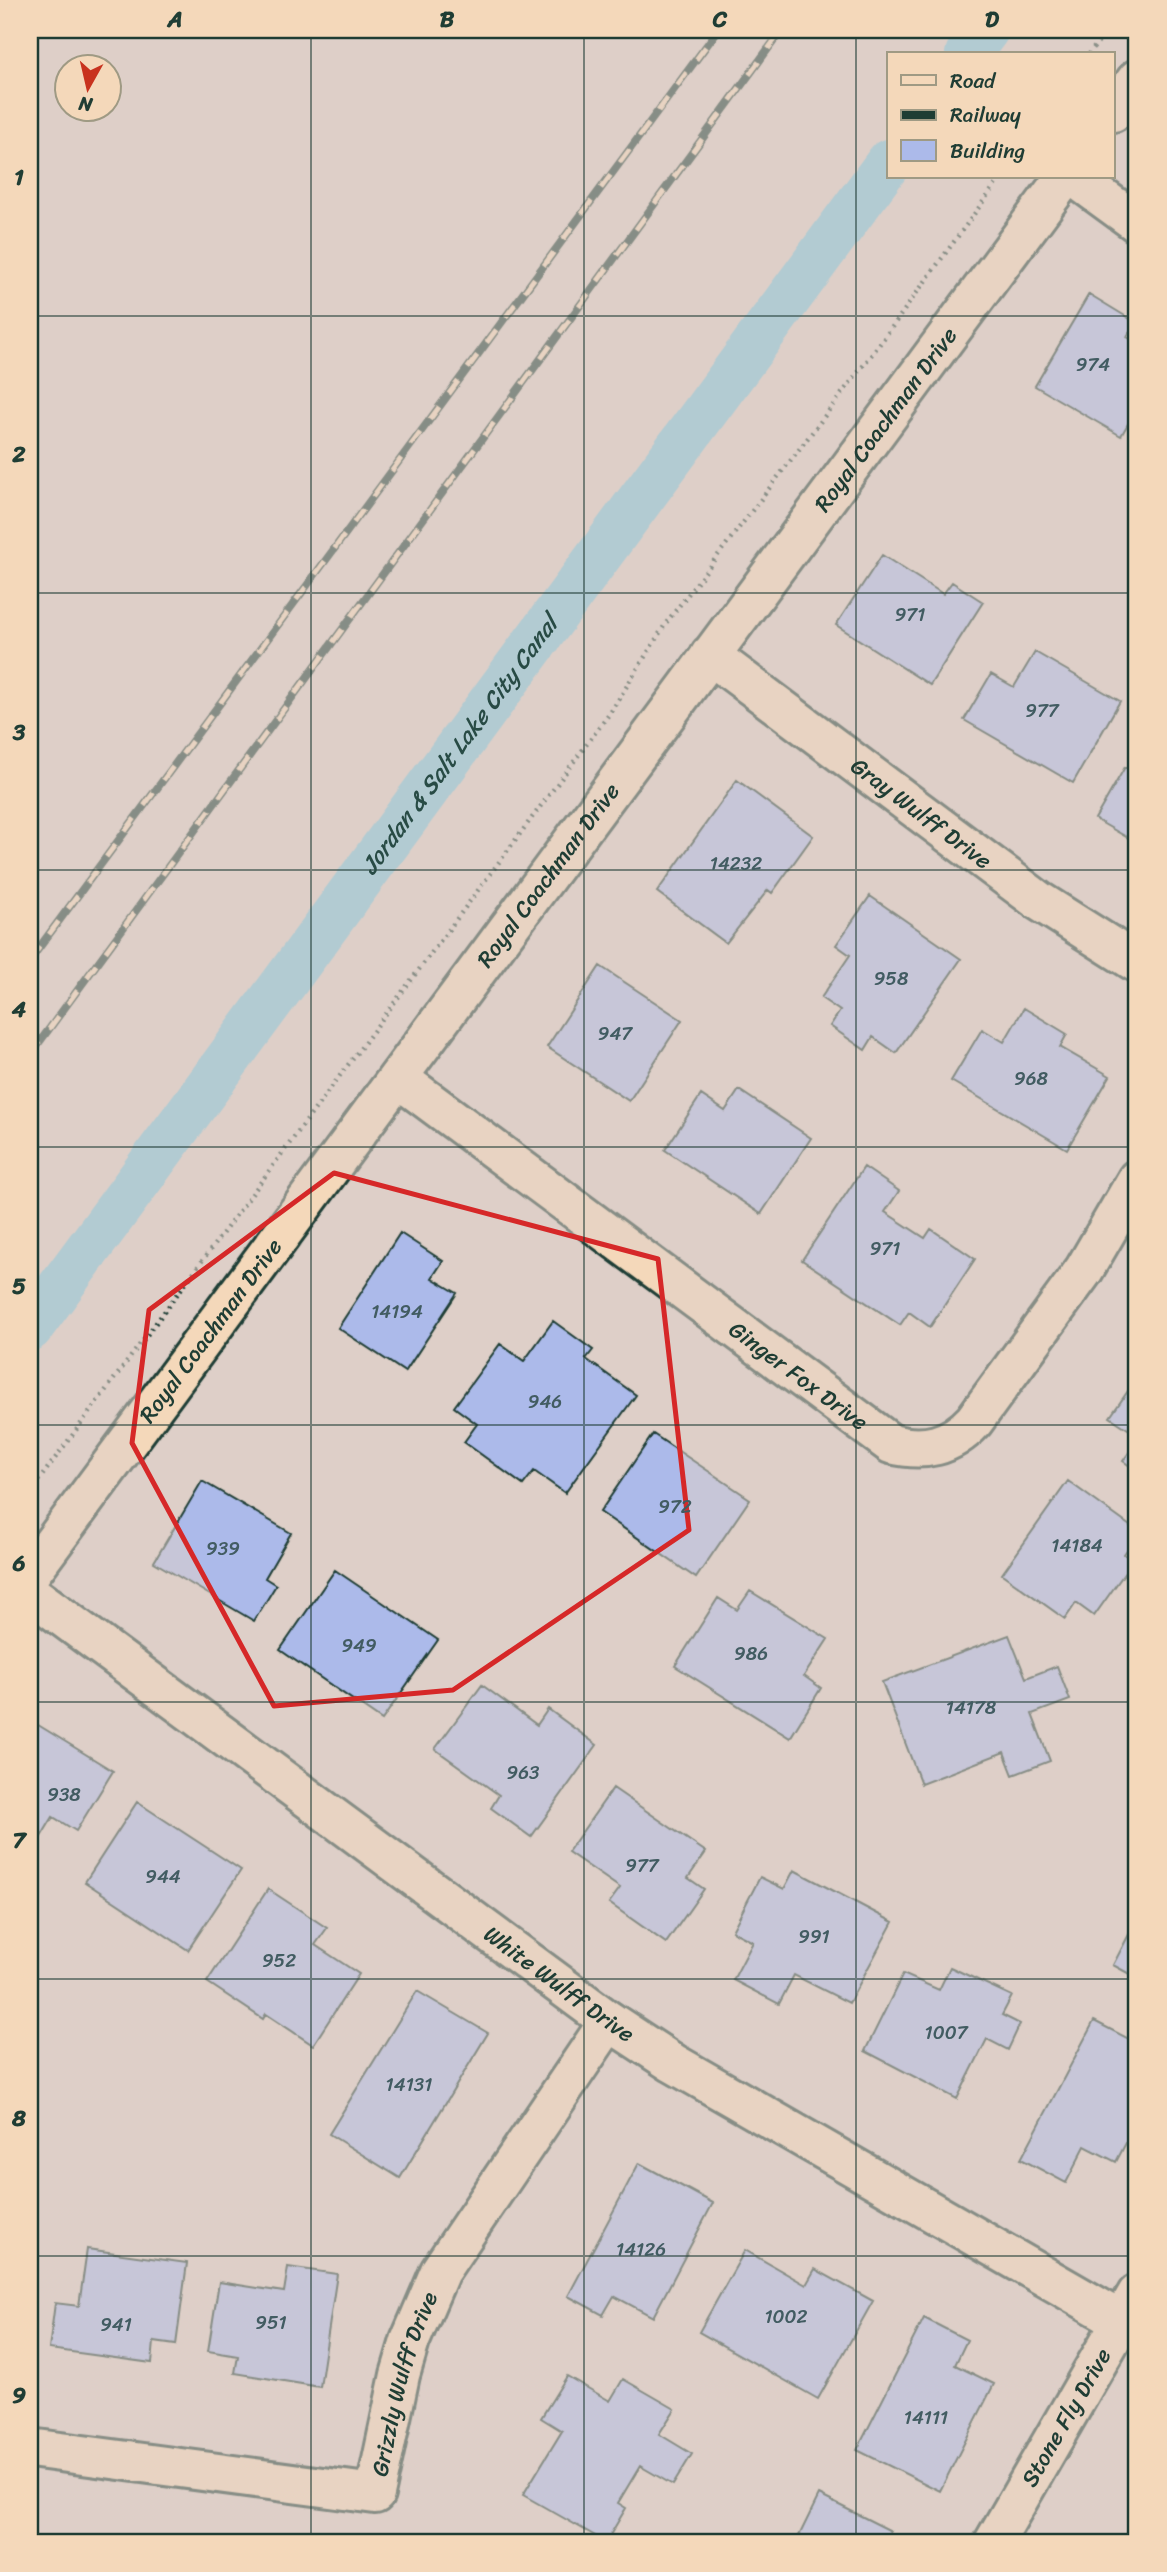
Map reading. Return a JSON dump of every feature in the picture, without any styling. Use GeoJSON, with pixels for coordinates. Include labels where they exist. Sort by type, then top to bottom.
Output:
{"type":"FeatureCollection","features":[{"type":"Feature","properties":{"kind":"street"},"geometry":{"type":"LineString","coordinates":[[1114,111],[1137,79]]}},
{"type":"Feature","properties":{"kind":"street","name":"Royal Coachman Drive"},"geometry":{"type":"LineString","coordinates":[[30,1574],[1064,178]]}},
{"type":"Feature","properties":{"kind":"street"},"geometry":{"type":"LineString","coordinates":[[1075,178],[1137,223]]}},
{"type":"Feature","properties":{"kind":"street","name":"Gray Wulff Drive"},"geometry":{"type":"LineString","coordinates":[[710,655],[1039,901],[1137,963]]}},
{"type":"Feature","properties":{"kind":"street","name":"Ginger Fox Drive"},"geometry":{"type":"LineString","coordinates":[[398,1078],[891,1444],[906,1448],[921,1449],[943,1444],[963,1433],[974,1421],[1084,1270],[1137,1179]]}},
{"type":"Feature","properties":{"kind":"street","name":"White Wulff Drive"},"geometry":{"type":"LineString","coordinates":[[30,1594],[609,2021],[673,2063],[1130,2307]]}},
{"type":"Feature","properties":{"kind":"street","name":"Grizzly Wulff Drive"},"geometry":{"type":"LineString","coordinates":[[30,2448],[375,2494],[400,2375],[410,2341],[440,2271],[609,2021]]}},
{"type":"Feature","properties":{"kind":"street","name":"Stone Fly Drive"},"geometry":{"type":"LineString","coordinates":[[994,2542],[1130,2307]]}},
{"type":"Feature","properties":{"kind":"path"},"geometry":{"type":"LineString","coordinates":[[1091,52],[1107,30]]}},
{"type":"Feature","properties":{"kind":"path"},"geometry":{"type":"LineString","coordinates":[[30,1492],[602,724],[666,623],[876,349],[1000,178]]}},
{"type":"Feature","properties":{"kind":"highlighted area"},"geometry":{"type":"Polygon","coordinates":[[[334,1173],[658,1259],[689,1530],[453,1690],[274,1706],[132,1443],[149,1310],[334,1173]]]}},
{"type":"Feature","properties":{"kind":"building"},"geometry":{"type":"Polygon","coordinates":[[[1089,294],[1135,322],[1127,337],[1137,343],[1137,408],[1121,436],[1035,386],[1089,294]]]}},
{"type":"Feature","properties":{"kind":"building"},"geometry":{"type":"Polygon","coordinates":[[[882,555],[943,594],[952,582],[983,602],[930,685],[836,625],[882,555]]]}},
{"type":"Feature","properties":{"kind":"building"},"geometry":{"type":"Polygon","coordinates":[[[1035,652],[1120,701],[1073,783],[964,720],[991,674],[1014,687],[1035,652]]]}},
{"type":"Feature","properties":{"kind":"building"},"geometry":{"type":"Polygon","coordinates":[[[1125,767],[1137,774],[1137,843],[1095,819],[1125,767]]]}},
{"type":"Feature","properties":{"kind":"building"},"geometry":{"type":"Polygon","coordinates":[[[737,780],[813,836],[772,893],[768,890],[726,943],[657,892],[737,780]]]}},
{"type":"Feature","properties":{"kind":"building"},"geometry":{"type":"Polygon","coordinates":[[[870,896],[961,959],[896,1053],[873,1037],[865,1050],[830,1026],[840,1011],[821,998],[850,955],[836,945],[870,896]]]}},
{"type":"Feature","properties":{"kind":"building"},"geometry":{"type":"Polygon","coordinates":[[[600,966],[682,1020],[629,1101],[547,1047],[600,966]]]}},
{"type":"Feature","properties":{"kind":"building"},"geometry":{"type":"Polygon","coordinates":[[[1024,1008],[1067,1034],[1060,1047],[1110,1076],[1067,1149],[951,1081],[982,1029],[1004,1042],[1024,1008]]]}},
{"type":"Feature","properties":{"kind":"building"},"geometry":{"type":"Polygon","coordinates":[[[739,1090],[811,1138],[761,1214],[665,1150],[701,1095],[725,1111],[739,1090]]]}},
{"type":"Feature","properties":{"kind":"building"},"geometry":{"type":"Polygon","coordinates":[[[864,1167],[899,1191],[885,1212],[925,1238],[931,1229],[975,1259],[930,1327],[909,1312],[900,1325],[802,1260],[864,1167]]]}},
{"type":"Feature","properties":{"kind":"building"},"geometry":{"type":"Polygon","coordinates":[[[400,1233],[443,1261],[432,1278],[457,1293],[405,1372],[338,1328],[400,1233]]]}},
{"type":"Feature","properties":{"kind":"building"},"geometry":{"type":"Polygon","coordinates":[[[553,1321],[593,1350],[586,1359],[636,1395],[565,1493],[534,1471],[523,1485],[464,1442],[477,1424],[454,1407],[500,1344],[524,1361],[553,1321]]]}},
{"type":"Feature","properties":{"kind":"building"},"geometry":{"type":"Polygon","coordinates":[[[1137,1378],[1137,1435],[1110,1417],[1137,1378]]]}},
{"type":"Feature","properties":{"kind":"building"},"geometry":{"type":"Polygon","coordinates":[[[653,1434],[750,1499],[696,1578],[600,1512],[653,1434]]]}},
{"type":"Feature","properties":{"kind":"building"},"geometry":{"type":"Polygon","coordinates":[[[1137,1441],[1137,1471],[1123,1461],[1137,1441]]]}},
{"type":"Feature","properties":{"kind":"building"},"geometry":{"type":"Polygon","coordinates":[[[202,1481],[291,1533],[265,1578],[276,1585],[254,1621],[154,1562],[202,1481]]]}},
{"type":"Feature","properties":{"kind":"building"},"geometry":{"type":"Polygon","coordinates":[[[1068,1481],[1137,1531],[1137,1536],[1124,1554],[1133,1561],[1094,1616],[1076,1603],[1065,1619],[1002,1574],[1068,1481]]]}},
{"type":"Feature","properties":{"kind":"building"},"geometry":{"type":"Polygon","coordinates":[[[335,1570],[438,1640],[382,1720],[280,1650],[335,1570]]]}},
{"type":"Feature","properties":{"kind":"building"},"geometry":{"type":"Polygon","coordinates":[[[750,1591],[828,1639],[804,1676],[821,1688],[790,1738],[675,1666],[718,1598],[737,1610],[750,1591]]]}},
{"type":"Feature","properties":{"kind":"building"},"geometry":{"type":"Polygon","coordinates":[[[1009,1635],[1026,1678],[1057,1666],[1070,1700],[1032,1714],[1050,1761],[1013,1775],[1004,1752],[921,1784],[882,1682],[1009,1635]]]}},
{"type":"Feature","properties":{"kind":"building"},"geometry":{"type":"Polygon","coordinates":[[[482,1685],[537,1725],[548,1709],[597,1745],[531,1837],[491,1808],[499,1795],[435,1749],[482,1685]]]}},
{"type":"Feature","properties":{"kind":"building"},"geometry":{"type":"Polygon","coordinates":[[[30,1720],[113,1771],[76,1831],[53,1817],[30,1855],[30,1720]]]}},
{"type":"Feature","properties":{"kind":"building"},"geometry":{"type":"Polygon","coordinates":[[[613,1788],[706,1852],[688,1878],[704,1889],[666,1943],[609,1903],[620,1888],[568,1852],[613,1788]]]}},
{"type":"Feature","properties":{"kind":"building"},"geometry":{"type":"Polygon","coordinates":[[[137,1802],[241,1870],[188,1950],[85,1882],[137,1802]]]}},
{"type":"Feature","properties":{"kind":"building"},"geometry":{"type":"Polygon","coordinates":[[[794,1870],[893,1922],[849,2003],[794,1975],[779,2004],[733,1980],[753,1942],[732,1931],[760,1877],[784,1889],[794,1870]]]}},
{"type":"Feature","properties":{"kind":"building"},"geometry":{"type":"Polygon","coordinates":[[[268,1889],[327,1928],[315,1945],[359,1974],[313,2045],[266,2014],[263,2019],[207,1982],[268,1889]]]}},
{"type":"Feature","properties":{"kind":"building"},"geometry":{"type":"Polygon","coordinates":[[[1137,1919],[1137,1978],[1113,1965],[1137,1919]]]}},
{"type":"Feature","properties":{"kind":"building"},"geometry":{"type":"Polygon","coordinates":[[[950,1967],[1012,1996],[1002,2015],[1020,2024],[1008,2050],[987,2039],[957,2099],[865,2051],[903,1974],[939,1990],[950,1967]]]}},
{"type":"Feature","properties":{"kind":"building"},"geometry":{"type":"Polygon","coordinates":[[[417,1991],[488,2033],[400,2178],[329,2134],[417,1991]]]}},
{"type":"Feature","properties":{"kind":"building"},"geometry":{"type":"Polygon","coordinates":[[[1094,2021],[1137,2043],[1137,2122],[1116,2162],[1085,2146],[1066,2183],[1021,2159],[1094,2021]]]}},
{"type":"Feature","properties":{"kind":"building"},"geometry":{"type":"Polygon","coordinates":[[[639,2163],[713,2203],[653,2317],[614,2296],[603,2315],[568,2296],[639,2163]]]}},
{"type":"Feature","properties":{"kind":"building"},"geometry":{"type":"Polygon","coordinates":[[[87,2249],[187,2263],[176,2345],[154,2342],[152,2363],[49,2349],[55,2303],[79,2306],[87,2249]]]}},
{"type":"Feature","properties":{"kind":"building"},"geometry":{"type":"Polygon","coordinates":[[[745,2250],[806,2285],[815,2269],[873,2301],[818,2399],[699,2332],[745,2250]]]}},
{"type":"Feature","properties":{"kind":"building"},"geometry":{"type":"Polygon","coordinates":[[[288,2267],[337,2274],[320,2387],[235,2373],[238,2356],[208,2351],[219,2282],[284,2292],[288,2267]]]}},
{"type":"Feature","properties":{"kind":"building"},"geometry":{"type":"Polygon","coordinates":[[[924,2318],[967,2340],[955,2365],[994,2384],[940,2491],[857,2450],[924,2318]]]}},
{"type":"Feature","properties":{"kind":"building"},"geometry":{"type":"Polygon","coordinates":[[[567,2376],[610,2401],[623,2379],[675,2409],[659,2434],[692,2454],[673,2485],[640,2466],[618,2503],[626,2508],[606,2542],[523,2495],[562,2431],[541,2418],[567,2376]]]}},
{"type":"Feature","properties":{"kind":"building"},"geometry":{"type":"Polygon","coordinates":[[[819,2495],[891,2531],[885,2542],[796,2542],[819,2495]]]}},
{"type":"Feature","properties":{"kind":"building"},"geometry":{"type":"Polygon","coordinates":[[[1137,2515],[1137,2542],[1123,2542],[1137,2515]]]}},
{"type":"Feature","properties":{"kind":"waterway","name":"Jordan & Salt Lake City Canal"},"geometry":{"type":"LineString","coordinates":[[970,52],[986,30]]}},
{"type":"Feature","properties":{"kind":"waterway","name":"Jordan & Salt Lake City Canal"},"geometry":{"type":"LineString","coordinates":[[30,1328],[887,165]]}},
{"type":"Feature","properties":{"kind":"railway"},"geometry":{"type":"LineString","coordinates":[[30,960],[718,30]]}},
{"type":"Feature","properties":{"kind":"railway"},"geometry":{"type":"LineString","coordinates":[[30,1055],[782,30]]}}]}
